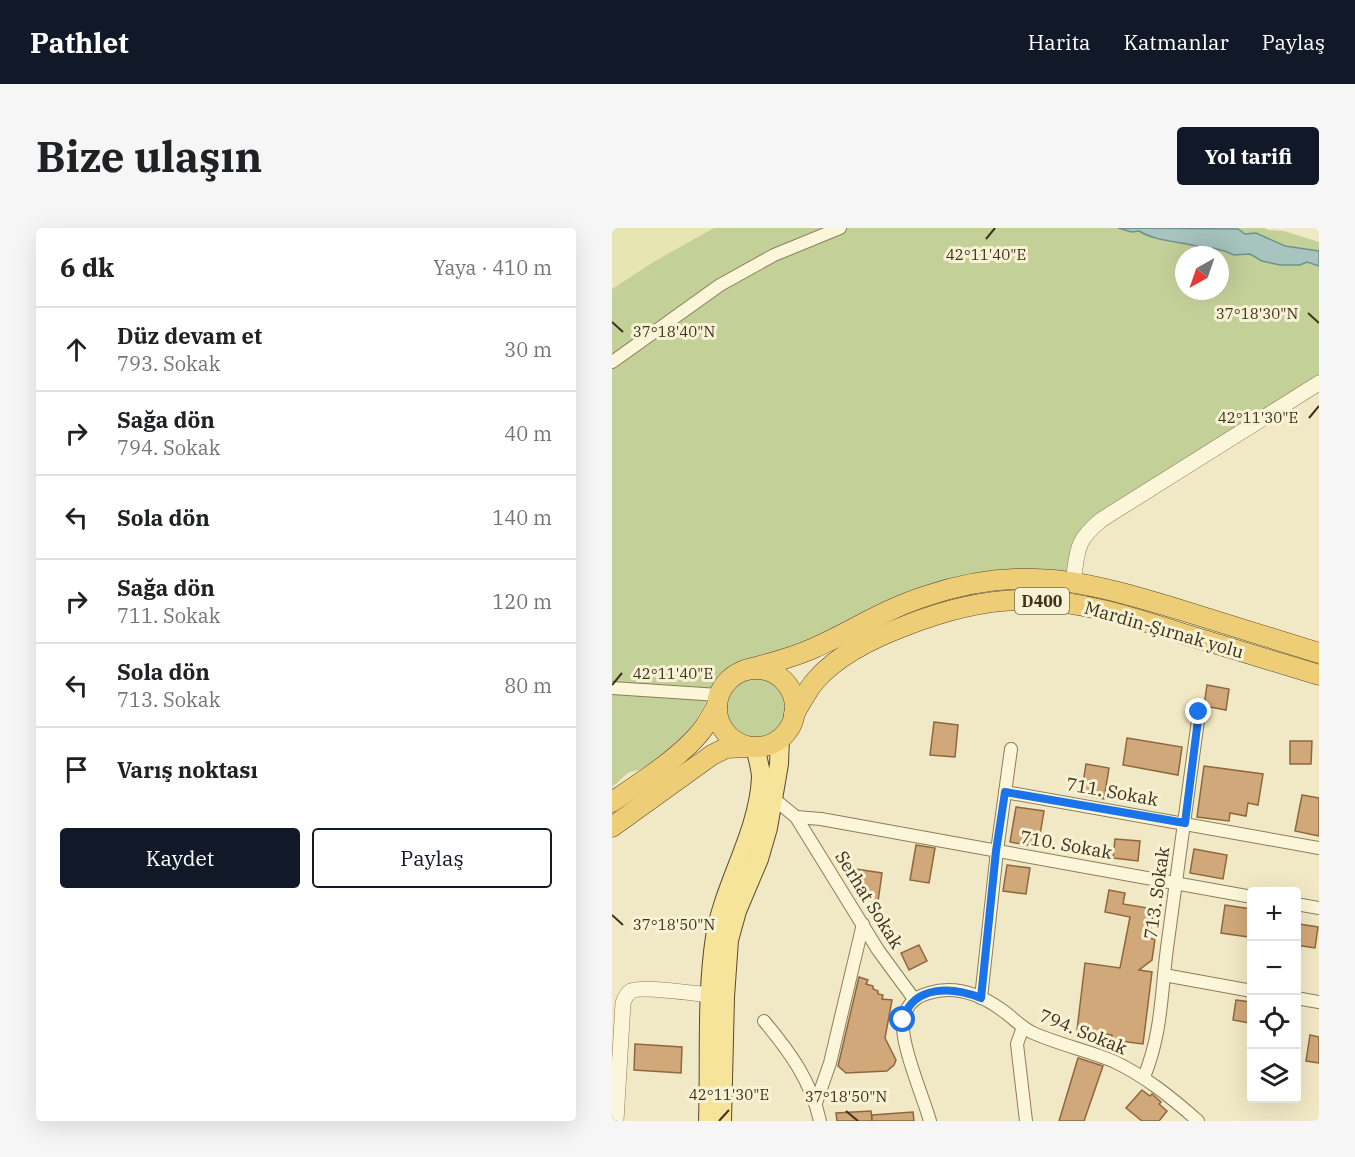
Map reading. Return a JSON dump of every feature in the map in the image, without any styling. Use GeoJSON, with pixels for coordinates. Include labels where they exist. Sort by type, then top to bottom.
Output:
{"type":"FeatureCollection","features":[{"type":"Feature","properties":{"kind":"highway"},"geometry":{"type":"LineString","coordinates":[[612,802],[654,772],[704,728],[729,679],[745,670],[814,648],[889,610],[947,589],[975,582],[1002,579],[1045,579],[1113,590],[1319,653]]}},
{"type":"Feature","properties":{"kind":"highway","name":"Mardin-Şırnak yolu"},"geometry":{"type":"LineString","coordinates":[[794,714],[807,691],[822,674],[843,657],[871,640],[948,610],[1021,600],[1070,604],[1113,612],[1319,675]]}},
{"type":"Feature","properties":{"kind":"highway"},"geometry":{"type":"LineString","coordinates":[[612,827],[712,755],[726,748],[755,747],[772,743],[780,738],[791,723],[794,714],[792,695],[781,679],[764,670],[745,670]]}},
{"type":"Feature","properties":{"kind":"highway"},"geometry":{"type":"LineString","coordinates":[[718,700],[718,718],[728,734],[743,744],[755,747]]}},
{"type":"Feature","properties":{"kind":"main road"},"geometry":{"type":"LineString","coordinates":[[708,1121],[718,991],[733,924],[759,859],[774,799],[780,738]]}},
{"type":"Feature","properties":{"kind":"main road"},"geometry":{"type":"LineString","coordinates":[[722,1121],[718,991],[713,958],[719,918],[744,852],[758,794],[761,777],[755,747]]}},
{"type":"Feature","properties":{"kind":"street"},"geometry":{"type":"LineString","coordinates":[[612,362],[720,285],[774,255],[840,228]]}},
{"type":"Feature","properties":{"kind":"street"},"geometry":{"type":"LineString","coordinates":[[1073,582],[1081,540],[1085,533],[1101,520],[1319,383]]}},
{"type":"Feature","properties":{"kind":"street"},"geometry":{"type":"LineString","coordinates":[[612,688],[718,700]]}},
{"type":"Feature","properties":{"kind":"street","name":"713. Sokak"},"geometry":{"type":"LineString","coordinates":[[1144,1077],[1156,1046],[1199,712]]}},
{"type":"Feature","properties":{"kind":"street"},"geometry":{"type":"LineString","coordinates":[[981,998],[996,851],[1011,749]]}},
{"type":"Feature","properties":{"kind":"street","name":"711. Sokak"},"geometry":{"type":"LineString","coordinates":[[1005,792],[1319,848]]}},
{"type":"Feature","properties":{"kind":"street"},"geometry":{"type":"LineString","coordinates":[[774,799],[796,817]]}},
{"type":"Feature","properties":{"kind":"street","name":"710. Sokak"},"geometry":{"type":"LineString","coordinates":[[796,817],[821,819],[1247,896]]}},
{"type":"Feature","properties":{"kind":"street","name":"Serhat Sokak"},"geometry":{"type":"LineString","coordinates":[[796,817],[878,950],[914,999]]}},
{"type":"Feature","properties":{"kind":"street"},"geometry":{"type":"LineString","coordinates":[[1301,905],[1319,908]]}},
{"type":"Feature","properties":{"kind":"street"},"geometry":{"type":"LineString","coordinates":[[816,1103],[830,1063],[863,924]]}},
{"type":"Feature","properties":{"kind":"street"},"geometry":{"type":"LineString","coordinates":[[1164,975],[1247,990]]}},
{"type":"Feature","properties":{"kind":"street"},"geometry":{"type":"LineString","coordinates":[[612,1047],[615,1002],[624,985],[636,980],[718,991]]}},
{"type":"Feature","properties":{"kind":"street"},"geometry":{"type":"LineString","coordinates":[[616,1121],[626,996],[633,990],[647,989],[718,991]]}},
{"type":"Feature","properties":{"kind":"street","name":"794. Sokak"},"geometry":{"type":"LineString","coordinates":[[914,999],[927,993],[947,989],[981,998],[1000,1008],[1023,1027],[1113,1062],[1144,1077],[1183,1116],[1198,1121]]}},
{"type":"Feature","properties":{"kind":"street"},"geometry":{"type":"LineString","coordinates":[[914,999],[904,1014],[903,1035],[930,1121]]}},
{"type":"Feature","properties":{"kind":"street"},"geometry":{"type":"LineString","coordinates":[[1301,1000],[1319,1002]]}},
{"type":"Feature","properties":{"kind":"street"},"geometry":{"type":"LineString","coordinates":[[764,1021],[797,1062],[816,1103],[820,1121]]}},
{"type":"Feature","properties":{"kind":"street"},"geometry":{"type":"LineString","coordinates":[[1023,1027],[1017,1044],[1026,1121]]}},
{"type":"Feature","properties":{"kind":"shaded area"},"geometry":{"type":"Polygon","coordinates":[[[612,228],[714,228],[655,261],[612,289],[612,228]]]}},
{"type":"Feature","properties":{"kind":"green space"},"geometry":{"type":"Polygon","coordinates":[[[714,228],[1118,228],[1139,231],[1146,235],[1196,246],[1175,246],[1175,300],[1229,300],[1229,254],[1250,254],[1262,261],[1280,265],[1307,262],[1319,266],[1319,383],[1085,533],[1074,573],[974,574],[947,580],[889,600],[815,640],[742,663],[722,678],[689,730],[676,743],[650,764],[628,773],[612,787],[612,289],[655,261],[714,228]]]}},
{"type":"Feature","properties":{"kind":"green space"},"geometry":{"type":"Polygon","coordinates":[[[1227,228],[1264,228],[1284,231],[1319,242],[1319,251],[1285,246],[1256,233],[1246,234],[1238,229],[1227,228]]]}},
{"type":"Feature","properties":{"kind":"green space"},"geometry":{"type":"Polygon","coordinates":[[[749,675],[761,675],[778,684],[785,695],[787,707],[785,719],[778,730],[761,739],[749,739],[737,734],[728,725],[723,713],[723,701],[728,689],[737,680],[749,675]]]}},
{"type":"Feature","properties":{"kind":"water"},"geometry":{"type":"Polygon","coordinates":[[[1118,228],[1238,229],[1245,234],[1256,233],[1285,246],[1319,251],[1319,266],[1307,262],[1300,265],[1280,265],[1262,261],[1250,254],[1234,255],[1229,253],[1229,246],[1196,246],[1155,238],[1139,231],[1132,232],[1118,228]]]}},
{"type":"Feature","properties":{"kind":"building"},"geometry":{"type":"Polygon","coordinates":[[[1207,685],[1229,689],[1226,710],[1204,706],[1207,685]]]}},
{"type":"Feature","properties":{"kind":"building"},"geometry":{"type":"Polygon","coordinates":[[[934,722],[958,725],[955,757],[930,755],[934,722]]]}},
{"type":"Feature","properties":{"kind":"building"},"geometry":{"type":"Polygon","coordinates":[[[1127,738],[1182,747],[1178,775],[1123,765],[1127,738]]]}},
{"type":"Feature","properties":{"kind":"building"},"geometry":{"type":"Polygon","coordinates":[[[1290,741],[1312,741],[1311,764],[1290,764],[1290,741]]]}},
{"type":"Feature","properties":{"kind":"building"},"geometry":{"type":"Polygon","coordinates":[[[1086,764],[1109,768],[1104,799],[1081,795],[1086,764]]]}},
{"type":"Feature","properties":{"kind":"building"},"geometry":{"type":"Polygon","coordinates":[[[1204,766],[1263,774],[1258,805],[1248,803],[1246,816],[1230,813],[1229,821],[1197,817],[1204,766]]]}},
{"type":"Feature","properties":{"kind":"building"},"geometry":{"type":"Polygon","coordinates":[[[1302,795],[1319,798],[1319,836],[1295,831],[1302,795]]]}},
{"type":"Feature","properties":{"kind":"building"},"geometry":{"type":"Polygon","coordinates":[[[1016,807],[1044,811],[1038,847],[1010,842],[1016,807]]]}},
{"type":"Feature","properties":{"kind":"building"},"geometry":{"type":"Polygon","coordinates":[[[1115,839],[1140,841],[1138,861],[1113,858],[1115,839]]]}},
{"type":"Feature","properties":{"kind":"building"},"geometry":{"type":"Polygon","coordinates":[[[916,845],[935,848],[929,883],[910,880],[916,845]]]}},
{"type":"Feature","properties":{"kind":"building"},"geometry":{"type":"Polygon","coordinates":[[[1194,849],[1227,855],[1223,879],[1190,873],[1194,849]]]}},
{"type":"Feature","properties":{"kind":"building"},"geometry":{"type":"Polygon","coordinates":[[[1007,865],[1030,868],[1026,894],[1003,891],[1007,865]]]}},
{"type":"Feature","properties":{"kind":"building"},"geometry":{"type":"Polygon","coordinates":[[[849,868],[882,873],[877,909],[849,868]]]}},
{"type":"Feature","properties":{"kind":"building"},"geometry":{"type":"Polygon","coordinates":[[[1109,890],[1125,893],[1123,904],[1154,909],[1149,938],[1155,939],[1152,960],[1139,970],[1152,972],[1143,1044],[1112,1040],[1112,1035],[1077,1030],[1085,963],[1120,968],[1130,917],[1105,912],[1109,890]]]}},
{"type":"Feature","properties":{"kind":"building"},"geometry":{"type":"Polygon","coordinates":[[[1225,905],[1247,908],[1247,937],[1221,933],[1225,905]]]}},
{"type":"Feature","properties":{"kind":"building"},"geometry":{"type":"Polygon","coordinates":[[[1301,924],[1318,927],[1315,948],[1301,946],[1301,924]]]}},
{"type":"Feature","properties":{"kind":"building"},"geometry":{"type":"Polygon","coordinates":[[[919,945],[927,961],[909,970],[901,953],[919,945]]]}},
{"type":"Feature","properties":{"kind":"building"},"geometry":{"type":"Polygon","coordinates":[[[859,977],[868,980],[866,984],[873,986],[878,994],[883,995],[882,999],[892,1000],[885,1038],[896,1060],[887,1071],[846,1073],[838,1066],[859,977]]]}},
{"type":"Feature","properties":{"kind":"building"},"geometry":{"type":"Polygon","coordinates":[[[1236,1000],[1247,1001],[1247,1022],[1233,1020],[1236,1000]]]}},
{"type":"Feature","properties":{"kind":"building"},"geometry":{"type":"Polygon","coordinates":[[[1310,1035],[1319,1037],[1319,1063],[1306,1061],[1310,1035]]]}},
{"type":"Feature","properties":{"kind":"building"},"geometry":{"type":"Polygon","coordinates":[[[635,1044],[682,1047],[681,1073],[634,1070],[635,1044]]]}},
{"type":"Feature","properties":{"kind":"building"},"geometry":{"type":"Polygon","coordinates":[[[1078,1058],[1103,1066],[1084,1121],[1059,1121],[1078,1058]]]}},
{"type":"Feature","properties":{"kind":"building"},"geometry":{"type":"Polygon","coordinates":[[[1142,1090],[1150,1096],[1152,1094],[1167,1111],[1159,1121],[1142,1121],[1126,1108],[1142,1090]]]}},
{"type":"Feature","properties":{"kind":"building"},"geometry":{"type":"Polygon","coordinates":[[[871,1111],[872,1121],[837,1121],[836,1113],[871,1111]]]}},
{"type":"Feature","properties":{"kind":"building"},"geometry":{"type":"Polygon","coordinates":[[[913,1112],[914,1121],[872,1121],[872,1115],[913,1112]]]}},
{"type":"Feature","properties":{"kind":"route"},"geometry":{"type":"LineString","coordinates":[[903,1020],[904,1014],[914,999],[927,993],[947,989],[971,993],[981,998],[996,851],[1005,792],[1185,823],[1199,712]]}}]}
